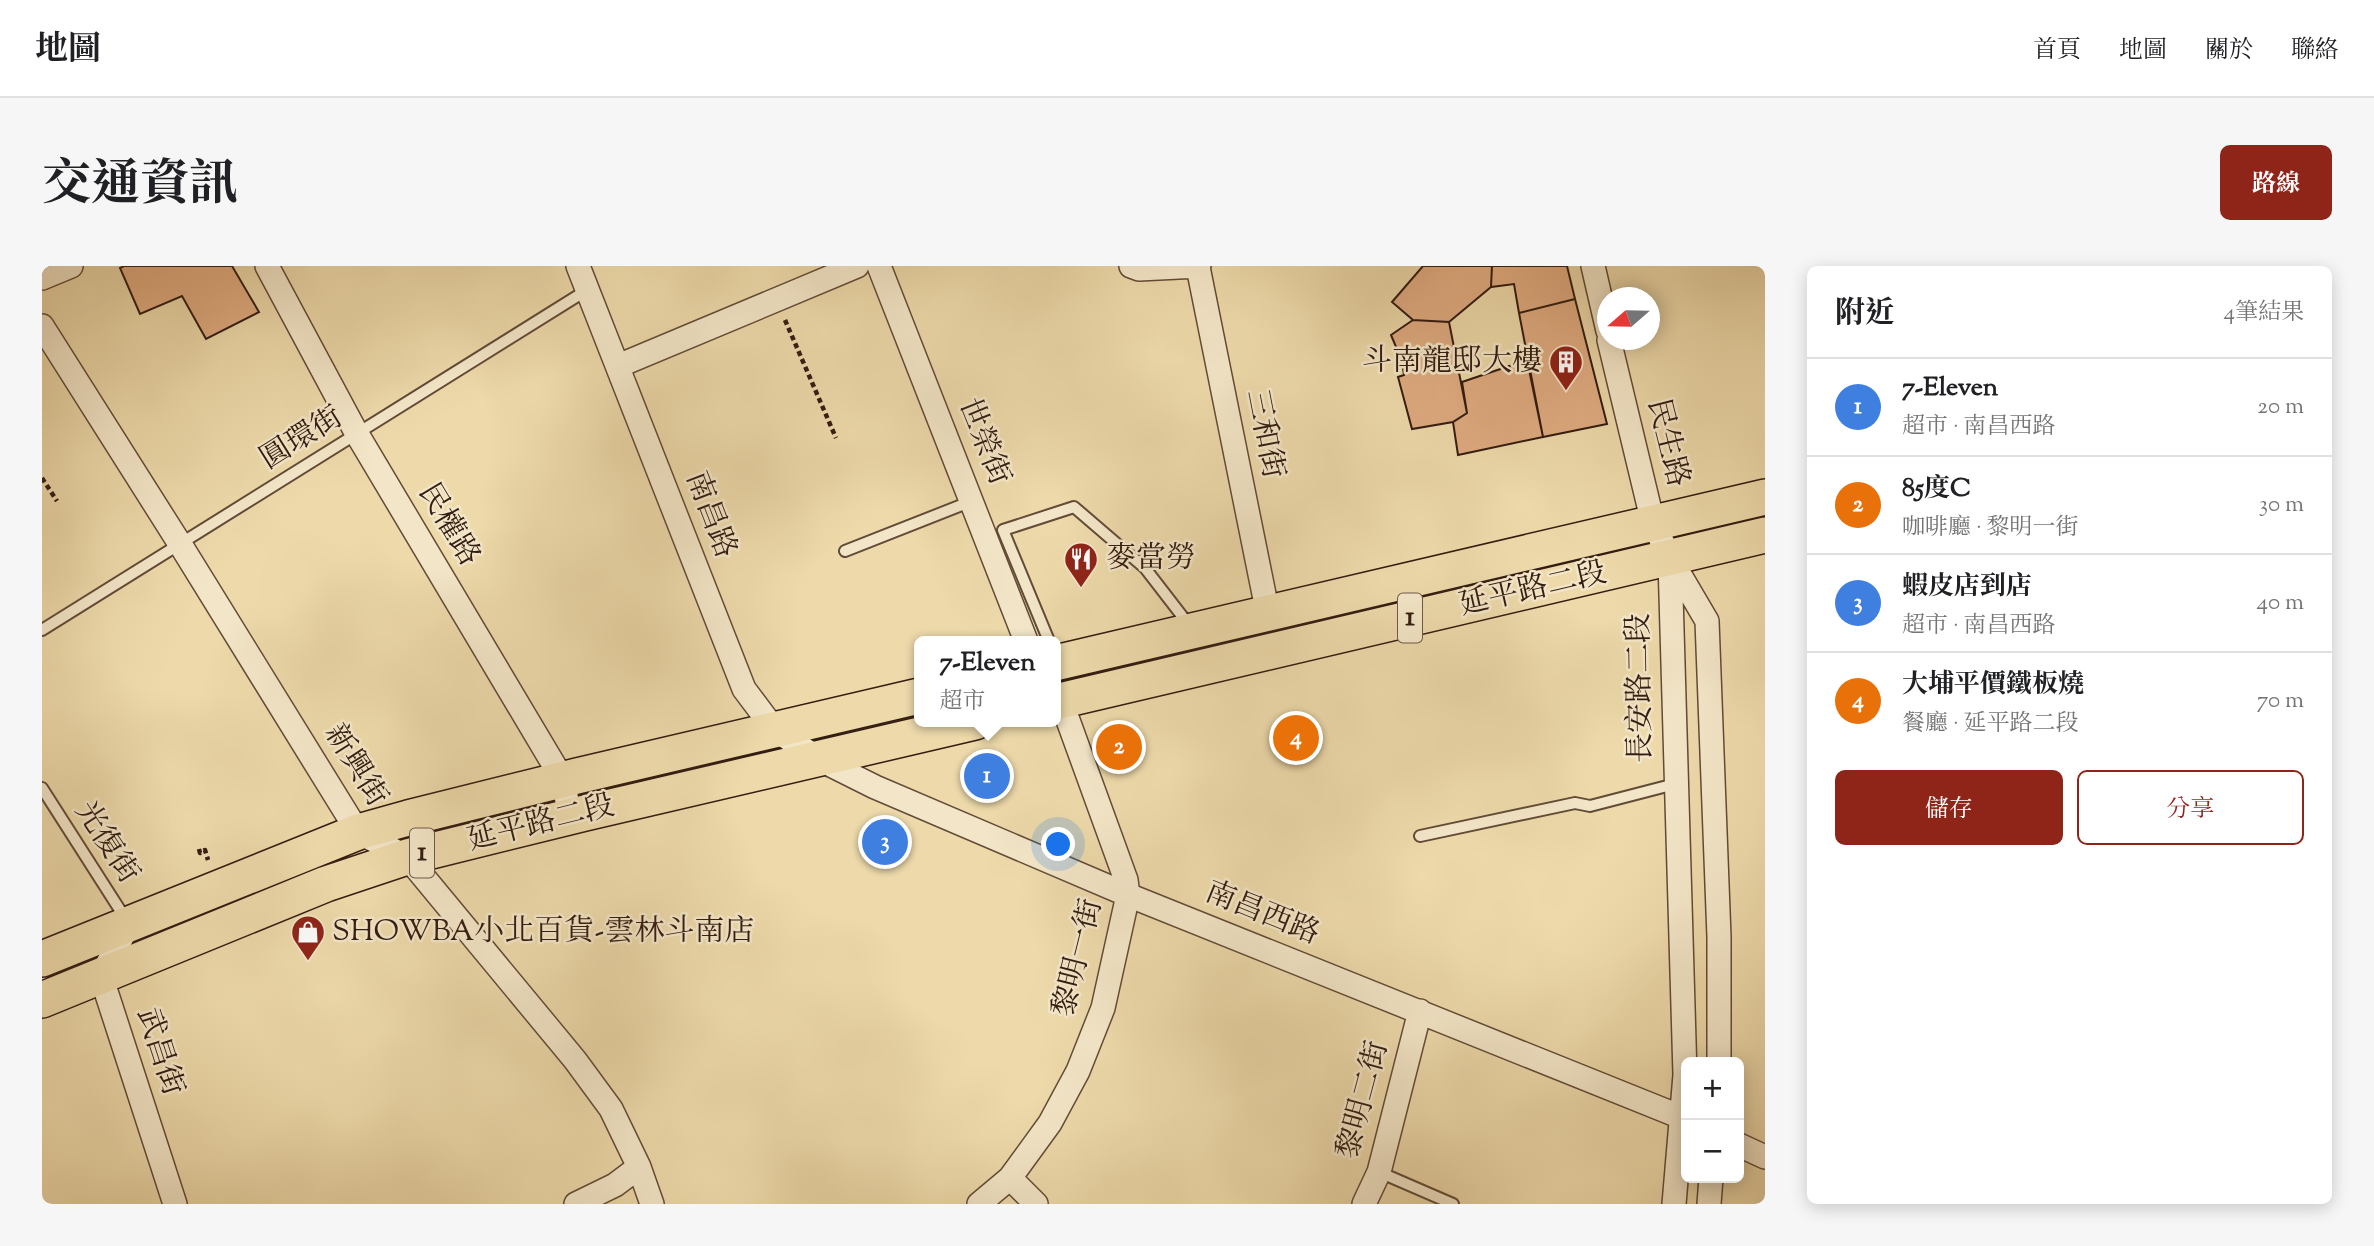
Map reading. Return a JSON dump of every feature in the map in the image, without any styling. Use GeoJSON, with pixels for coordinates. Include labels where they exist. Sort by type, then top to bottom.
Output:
{"type":"FeatureCollection","features":[{"type":"Feature","properties":{"kind":"main road","name":"延平路二段"},"geometry":{"type":"LineString","coordinates":[[1061,672],[1193,630],[1765,497]]}},
{"type":"Feature","properties":{"kind":"main road","name":"延平路二段"},"geometry":{"type":"LineString","coordinates":[[1061,673],[1670,558],[1765,535]]}},
{"type":"Feature","properties":{"kind":"main road","name":"延平路二段"},"geometry":{"type":"LineString","coordinates":[[42,959],[358,832],[563,780],[914,697]]}},
{"type":"Feature","properties":{"kind":"main road","name":"延平路二段"},"geometry":{"type":"LineString","coordinates":[[42,1000],[326,884],[407,857],[954,727]]}},
{"type":"Feature","properties":{"kind":"street"},"geometry":{"type":"LineString","coordinates":[[42,278],[71,266]]}},
{"type":"Feature","properties":{"kind":"street","name":"民權路"},"geometry":{"type":"LineString","coordinates":[[267,266],[357,434],[563,780],[569,817]]}},
{"type":"Feature","properties":{"kind":"street","name":"南昌路"},"geometry":{"type":"LineString","coordinates":[[578,266],[744,689],[774,729],[819,759]]}},
{"type":"Feature","properties":{"kind":"street"},"geometry":{"type":"LineString","coordinates":[[618,366],[858,266]]}},
{"type":"Feature","properties":{"kind":"street","name":"世榮街"},"geometry":{"type":"LineString","coordinates":[[879,266],[1025,636]]}},
{"type":"Feature","properties":{"kind":"street"},"geometry":{"type":"LineString","coordinates":[[1131,266],[1139,269],[1198,266]]}},
{"type":"Feature","properties":{"kind":"street","name":"三和街"},"geometry":{"type":"LineString","coordinates":[[1198,266],[1268,614]]}},
{"type":"Feature","properties":{"kind":"street"},"geometry":{"type":"LineString","coordinates":[[1593,266],[1598,287]]}},
{"type":"Feature","properties":{"kind":"street","name":"新興街"},"geometry":{"type":"LineString","coordinates":[[42,326],[358,832],[407,857],[582,1070],[611,1109],[639,1167],[652,1204]]}},
{"type":"Feature","properties":{"kind":"street","name":"民生路"},"geometry":{"type":"LineString","coordinates":[[1611,350],[1654,523],[1670,558]]}},
{"type":"Feature","properties":{"kind":"street","name":"長安路二段"},"geometry":{"type":"LineString","coordinates":[[1670,558],[1684,1057]]}},
{"type":"Feature","properties":{"kind":"street","name":"長安路二段"},"geometry":{"type":"LineString","coordinates":[[1670,558],[1707,621],[1719,937],[1719,1057]]}},
{"type":"Feature","properties":{"kind":"street","name":"黎明一街"},"geometry":{"type":"LineString","coordinates":[[979,1204],[1010,1178],[1050,1123],[1078,1072],[1103,1008],[1128,895],[1126,880],[1061,689]]}},
{"type":"Feature","properties":{"kind":"street","name":"南昌西路"},"geometry":{"type":"LineString","coordinates":[[819,759],[875,787],[1128,895],[1681,1117]]}},
{"type":"Feature","properties":{"kind":"street"},"geometry":{"type":"LineString","coordinates":[[101,976],[129,924]]}},
{"type":"Feature","properties":{"kind":"street","name":"武昌街"},"geometry":{"type":"LineString","coordinates":[[101,976],[175,1204]]}},
{"type":"Feature","properties":{"kind":"street","name":"黎明二街"},"geometry":{"type":"LineString","coordinates":[[1364,1204],[1379,1172],[1420,1011]]}},
{"type":"Feature","properties":{"kind":"street","name":"長安路二段"},"geometry":{"type":"LineString","coordinates":[[1674,1204],[1684,1120]]}},
{"type":"Feature","properties":{"kind":"street"},"geometry":{"type":"LineString","coordinates":[[1744,1148],[1765,1157]]}},
{"type":"Feature","properties":{"kind":"street"},"geometry":{"type":"LineString","coordinates":[[576,1204],[615,1185],[639,1167]]}},
{"type":"Feature","properties":{"kind":"street"},"geometry":{"type":"LineString","coordinates":[[1010,1178],[1036,1204]]}},
{"type":"Feature","properties":{"kind":"street"},"geometry":{"type":"LineString","coordinates":[[1709,1204],[1711,1183]]}},
{"type":"Feature","properties":{"kind":"lane","name":"圓環街"},"geometry":{"type":"LineString","coordinates":[[42,630],[587,290]]}},
{"type":"Feature","properties":{"kind":"lane"},"geometry":{"type":"LineString","coordinates":[[845,551],[972,501]]}},
{"type":"Feature","properties":{"kind":"lane"},"geometry":{"type":"LineString","coordinates":[[1042,636],[1003,530],[1074,507],[1145,568],[1193,630]]}},
{"type":"Feature","properties":{"kind":"lane"},"geometry":{"type":"LineString","coordinates":[[1420,836],[1575,803],[1591,806],[1675,784]]}},
{"type":"Feature","properties":{"kind":"lane","name":"光復街"},"geometry":{"type":"LineString","coordinates":[[42,788],[129,924]]}},
{"type":"Feature","properties":{"kind":"lane"},"geometry":{"type":"LineString","coordinates":[[1379,1172],[1453,1204]]}},
{"type":"Feature","properties":{"kind":"path"},"geometry":{"type":"LineString","coordinates":[[777,301],[836,438]]}},
{"type":"Feature","properties":{"kind":"path"},"geometry":{"type":"LineString","coordinates":[[42,478],[57,501]]}},
{"type":"Feature","properties":{"kind":"building"},"geometry":{"type":"Polygon","coordinates":[[[232,266],[259,312],[206,339],[182,296],[140,314],[120,268],[232,266]]]}},
{"type":"Feature","properties":{"kind":"building","name":"斗南龍邸大樓"},"geometry":{"type":"Polygon","coordinates":[[[1423,266],[1492,266],[1491,287],[1449,322],[1413,320],[1392,302],[1423,266]]]}},
{"type":"Feature","properties":{"kind":"building","name":"斗南龍邸大樓"},"geometry":{"type":"Polygon","coordinates":[[[1492,266],[1567,266],[1575,299],[1519,313],[1514,284],[1491,287],[1492,266]]]}},
{"type":"Feature","properties":{"kind":"building","name":"斗南龍邸大樓"},"geometry":{"type":"Polygon","coordinates":[[[1575,299],[1607,424],[1543,437],[1519,313],[1575,299]]]}},
{"type":"Feature","properties":{"kind":"building","name":"斗南龍邸大樓"},"geometry":{"type":"Polygon","coordinates":[[[1413,320],[1449,322],[1467,413],[1453,422],[1412,429],[1398,377],[1404,375],[1402,361],[1391,335],[1413,320]]]}},
{"type":"Feature","properties":{"kind":"building","name":"斗南龍邸大樓"},"geometry":{"type":"Polygon","coordinates":[[[1527,360],[1543,437],[1458,455],[1453,422],[1467,413],[1462,382],[1527,360]]]}},
{"type":"Feature","properties":{"kind":"place","name":"斗南龍邸大樓"},"geometry":{"type":"Point","coordinates":[1566,392]}},
{"type":"Feature","properties":{"kind":"place","name":"麥當勞"},"geometry":{"type":"Point","coordinates":[1081,589]}},
{"type":"Feature","properties":{"kind":"place","name":"大埔平價鐵板燒"},"geometry":{"type":"Point","coordinates":[1296,738]}},
{"type":"Feature","properties":{"kind":"place","name":"85度C"},"geometry":{"type":"Point","coordinates":[1119,747]}},
{"type":"Feature","properties":{"kind":"place","name":"7-Eleven"},"geometry":{"type":"Point","coordinates":[987,776]}},
{"type":"Feature","properties":{"kind":"place","name":"蝦皮店到店"},"geometry":{"type":"Point","coordinates":[885,842]}},
{"type":"Feature","properties":{"kind":"place","name":"SHOWBA小北百貨-雲林斗南店"},"geometry":{"type":"Point","coordinates":[308,962]}}]}
